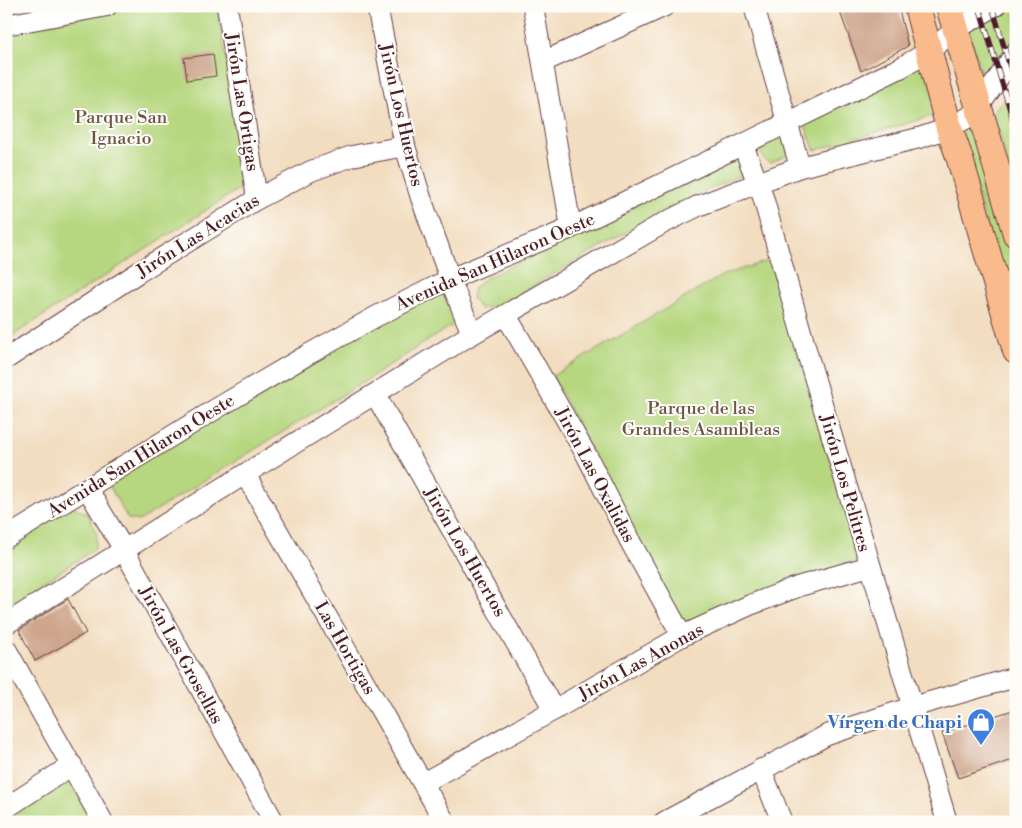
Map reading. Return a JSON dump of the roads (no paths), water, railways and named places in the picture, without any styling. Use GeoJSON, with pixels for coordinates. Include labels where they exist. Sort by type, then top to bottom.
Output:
{"type":"FeatureCollection","features":[{"type":"Feature","properties":{"kind":"main road"},"geometry":{"type":"LineString","coordinates":[[917,6],[949,128],[959,156],[1016,351]]}},
{"type":"Feature","properties":{"kind":"main road"},"geometry":{"type":"LineString","coordinates":[[952,18],[1016,234]]}},
{"type":"Feature","properties":{"kind":"street"},"geometry":{"type":"LineString","coordinates":[[6,25],[107,6]]}},
{"type":"Feature","properties":{"kind":"street","name":"Jirón Las Ortigas"},"geometry":{"type":"LineString","coordinates":[[227,6],[257,198]]}},
{"type":"Feature","properties":{"kind":"street","name":"Jirón Los Huertos"},"geometry":{"type":"LineString","coordinates":[[377,6],[405,146],[421,198],[472,334]]}},
{"type":"Feature","properties":{"kind":"street"},"geometry":{"type":"LineString","coordinates":[[532,6],[571,228]]}},
{"type":"Feature","properties":{"kind":"street"},"geometry":{"type":"LineString","coordinates":[[543,62],[665,6]]}},
{"type":"Feature","properties":{"kind":"street"},"geometry":{"type":"LineString","coordinates":[[754,6],[800,167]]}},
{"type":"Feature","properties":{"kind":"street","name":"Avenida San Hilaron Oeste"},"geometry":{"type":"LineString","coordinates":[[6,538],[309,354],[377,316],[450,279],[571,228],[900,68],[928,52],[952,18],[995,6]]}},
{"type":"Feature","properties":{"kind":"street"},"geometry":{"type":"LineString","coordinates":[[6,624],[244,474],[472,334],[662,224],[698,206],[800,167],[920,138],[949,128],[969,117],[978,108],[1016,52]]}},
{"type":"Feature","properties":{"kind":"street","name":"Jirón Los Pelitres"},"geometry":{"type":"LineString","coordinates":[[743,145],[758,183],[947,822]]}},
{"type":"Feature","properties":{"kind":"street","name":"Jirón Las Acacias"},"geometry":{"type":"LineString","coordinates":[[6,359],[257,198],[310,171],[352,156],[405,146]]}},
{"type":"Feature","properties":{"kind":"street","name":"Jirón Las Oxalidas"},"geometry":{"type":"LineString","coordinates":[[506,315],[587,456],[631,543],[682,636]]}},
{"type":"Feature","properties":{"kind":"street","name":"Jirón Los Huertos"},"geometry":{"type":"LineString","coordinates":[[375,394],[554,710]]}},
{"type":"Feature","properties":{"kind":"street","name":"Las Hortigas"},"geometry":{"type":"LineString","coordinates":[[244,474],[445,822]]}},
{"type":"Feature","properties":{"kind":"street","name":"Jirón Las Grosellas"},"geometry":{"type":"LineString","coordinates":[[87,488],[124,550],[274,822]]}},
{"type":"Feature","properties":{"kind":"street","name":"Jirón Las Anonas"},"geometry":{"type":"LineString","coordinates":[[423,783],[682,636],[750,605],[792,589],[870,566]]}},
{"type":"Feature","properties":{"kind":"street"},"geometry":{"type":"LineString","coordinates":[[6,649],[103,822]]}},
{"type":"Feature","properties":{"kind":"street"},"geometry":{"type":"LineString","coordinates":[[664,822],[827,735],[912,707],[1016,677]]}},
{"type":"Feature","properties":{"kind":"street"},"geometry":{"type":"LineString","coordinates":[[6,808],[72,765]]}},
{"type":"Feature","properties":{"kind":"street"},"geometry":{"type":"LineString","coordinates":[[761,769],[782,822]]}},
{"type":"Feature","properties":{"kind":"railway"},"geometry":{"type":"LineString","coordinates":[[979,6],[1016,130]]}},
{"type":"Feature","properties":{"kind":"railway"},"geometry":{"type":"LineString","coordinates":[[992,6],[1016,87]]}},
{"type":"Feature","properties":{"kind":"place","name":"Vírgen de Chapi"},"geometry":{"type":"Point","coordinates":[981,746]}},
{"type":"Feature","properties":{"kind":"park label","name":"Parque San Ignacio"},"geometry":{"type":"Point","coordinates":[121,127]}},
{"type":"Feature","properties":{"kind":"park label","name":"Parque de las Grandes Asambleas"},"geometry":{"type":"Point","coordinates":[701,418]}}]}
